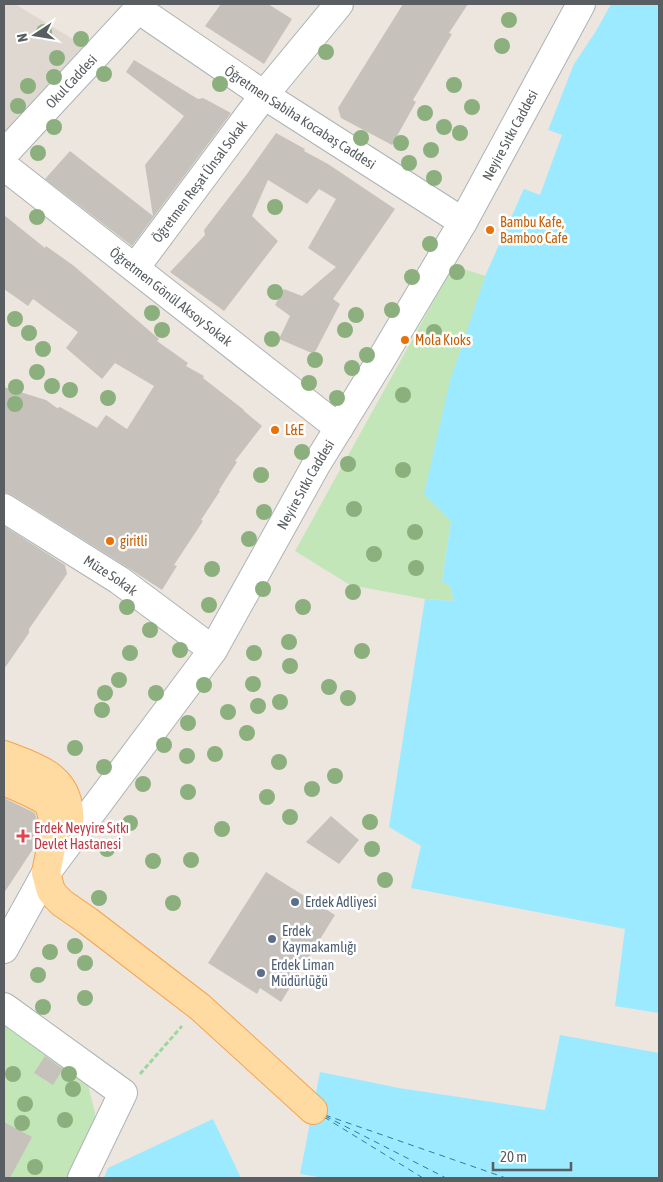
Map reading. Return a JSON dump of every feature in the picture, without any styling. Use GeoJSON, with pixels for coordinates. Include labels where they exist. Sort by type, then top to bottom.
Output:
{"type":"FeatureCollection","features":[{"type":"Feature","properties":{"kind":"main road"},"geometry":{"type":"LineString","coordinates":[[4,755],[32,766],[54,778],[67,798],[69,812],[68,828],[46,873]]}},
{"type":"Feature","properties":{"kind":"main road"},"geometry":{"type":"LineString","coordinates":[[4,781],[46,801],[50,807],[55,828],[46,873],[51,891],[62,903],[200,1007],[313,1110]]}},
{"type":"Feature","properties":{"kind":"street","name":"Öğretmen Reşat Ünsal Sokak"},"geometry":{"type":"LineString","coordinates":[[135,268],[264,95],[339,4]]}},
{"type":"Feature","properties":{"kind":"street","name":"Neyire Sıtkı Caddesi"},"geometry":{"type":"LineString","coordinates":[[4,950],[46,873],[213,650],[311,474],[463,222],[581,4]]}},
{"type":"Feature","properties":{"kind":"street","name":"Öğretmen Sabiha Kocabaş Caddesi"},"geometry":{"type":"LineString","coordinates":[[141,7],[264,95],[463,222]]}},
{"type":"Feature","properties":{"kind":"street","name":"Okul Caddesi"},"geometry":{"type":"LineString","coordinates":[[4,154],[141,7]]}},
{"type":"Feature","properties":{"kind":"street","name":"Öğretmen Gönül Aksoy Sokak"},"geometry":{"type":"LineString","coordinates":[[4,166],[339,428]]}},
{"type":"Feature","properties":{"kind":"street","name":"Müze Sokak"},"geometry":{"type":"LineString","coordinates":[[4,508],[119,580],[213,650]]}},
{"type":"Feature","properties":{"kind":"street"},"geometry":{"type":"LineString","coordinates":[[4,1007],[122,1093],[82,1178]]}},
{"type":"Feature","properties":{"kind":"path"},"geometry":{"type":"LineString","coordinates":[[122,1093],[200,1007]]}},
{"type":"Feature","properties":{"kind":"shaded area"},"geometry":{"type":"Polygon","coordinates":[[[4,4],[15,4],[84,46],[4,135],[4,4]]]}},
{"type":"Feature","properties":{"kind":"green space"},"geometry":{"type":"Polygon","coordinates":[[[453,266],[486,276],[471,320],[451,521],[442,581],[450,585],[454,601],[425,599],[350,585],[295,551],[453,266]]]}},
{"type":"Feature","properties":{"kind":"green space"},"geometry":{"type":"Polygon","coordinates":[[[4,1014],[87,1081],[95,1113],[94,1143],[73,1178],[4,1178],[4,1014]]]}},
{"type":"Feature","properties":{"kind":"water"},"geometry":{"type":"Polygon","coordinates":[[[611,4],[659,4],[659,1013],[615,1006],[625,929],[411,888],[421,846],[389,827],[425,599],[454,601],[450,586],[442,581],[451,521],[424,494],[450,381],[486,274],[534,166],[574,64],[611,4]]]}},
{"type":"Feature","properties":{"kind":"water"},"geometry":{"type":"Polygon","coordinates":[[[560,1035],[659,1053],[659,1178],[324,1178],[300,1174],[320,1072],[399,1088],[545,1110],[560,1035]]]}},
{"type":"Feature","properties":{"kind":"water"},"geometry":{"type":"Polygon","coordinates":[[[213,1119],[241,1178],[104,1178],[108,1168],[213,1119]]]}},
{"type":"Feature","properties":{"kind":"pier"},"geometry":{"type":"Polygon","coordinates":[[[546,129],[562,135],[540,195],[522,188],[546,129]]]}},
{"type":"Feature","properties":{"kind":"building"},"geometry":{"type":"Polygon","coordinates":[[[221,4],[268,4],[292,19],[264,64],[205,26],[221,4]]]}},
{"type":"Feature","properties":{"kind":"building"},"geometry":{"type":"Polygon","coordinates":[[[403,4],[468,4],[449,33],[452,34],[413,100],[416,102],[392,145],[341,118],[338,108],[403,4]]]}},
{"type":"Feature","properties":{"kind":"building"},"geometry":{"type":"Polygon","coordinates":[[[134,60],[198,99],[203,98],[231,113],[132,246],[45,179],[70,151],[153,216],[145,165],[184,116],[126,72],[134,60]]]}},
{"type":"Feature","properties":{"kind":"building"},"geometry":{"type":"Polygon","coordinates":[[[276,133],[305,149],[304,151],[328,164],[395,209],[333,299],[340,304],[314,354],[279,339],[290,316],[275,305],[284,289],[302,296],[336,267],[308,248],[336,199],[319,189],[307,204],[268,180],[252,216],[278,241],[224,311],[170,272],[205,235],[204,230],[276,133]]]}},
{"type":"Feature","properties":{"kind":"building"},"geometry":{"type":"Polygon","coordinates":[[[4,215],[45,248],[46,246],[74,266],[159,339],[157,341],[188,363],[186,366],[204,376],[203,378],[262,426],[235,461],[237,462],[201,520],[203,521],[174,565],[177,566],[162,590],[12,495],[4,492],[4,387],[46,400],[57,408],[60,407],[97,428],[106,415],[127,429],[154,386],[115,363],[102,379],[66,348],[78,332],[33,299],[28,306],[4,289],[4,215]]]}},
{"type":"Feature","properties":{"kind":"building"},"geometry":{"type":"Polygon","coordinates":[[[4,526],[65,565],[67,574],[4,669],[4,526]]]}},
{"type":"Feature","properties":{"kind":"building","name":"Erdek Neyyire Sıtkı Devlet Hastanesi"},"geometry":{"type":"Polygon","coordinates":[[[4,798],[35,813],[39,828],[35,846],[4,893],[4,798]]]}},
{"type":"Feature","properties":{"kind":"building"},"geometry":{"type":"Polygon","coordinates":[[[331,816],[359,840],[339,864],[306,842],[331,816]]]}},
{"type":"Feature","properties":{"kind":"building","name":"Erdek Kaymakamlığı"},"geometry":{"type":"Polygon","coordinates":[[[266,872],[335,915],[281,1002],[260,988],[257,994],[208,963],[266,872]]]}},
{"type":"Feature","properties":{"kind":"building"},"geometry":{"type":"Polygon","coordinates":[[[45,1056],[63,1069],[53,1085],[34,1073],[45,1056]]]}},
{"type":"Feature","properties":{"kind":"building"},"geometry":{"type":"Polygon","coordinates":[[[4,1122],[32,1137],[10,1178],[4,1178],[4,1122]]]}},
{"type":"Feature","properties":{"kind":"ferry route"},"geometry":{"type":"LineString","coordinates":[[325,1115],[506,1178]]}},
{"type":"Feature","properties":{"kind":"ferry route"},"geometry":{"type":"LineString","coordinates":[[325,1116],[446,1178]]}},
{"type":"Feature","properties":{"kind":"ferry route"},"geometry":{"type":"LineString","coordinates":[[324,1117],[423,1178]]}},
{"type":"Feature","properties":{"kind":"place","name":"Bambu Kafe, Bamboo Cafe"},"geometry":{"type":"Point","coordinates":[490,230]}},
{"type":"Feature","properties":{"kind":"place","name":"Mola Kıoks"},"geometry":{"type":"Point","coordinates":[405,340]}},
{"type":"Feature","properties":{"kind":"place","name":"L&E"},"geometry":{"type":"Point","coordinates":[275,430]}},
{"type":"Feature","properties":{"kind":"place","name":"giritli"},"geometry":{"type":"Point","coordinates":[110,541]}},
{"type":"Feature","properties":{"kind":"place","name":"Erdek Neyyire Sıtkı Devlet Hastanesi"},"geometry":{"type":"Point","coordinates":[23,836]}},
{"type":"Feature","properties":{"kind":"place","name":"Erdek Adliyesi"},"geometry":{"type":"Point","coordinates":[295,902]}},
{"type":"Feature","properties":{"kind":"place","name":"Erdek Kaymakamlığı"},"geometry":{"type":"Point","coordinates":[272,939]}},
{"type":"Feature","properties":{"kind":"place","name":"Erdek Liman Müdürlüğü"},"geometry":{"type":"Point","coordinates":[261,973]}}]}
